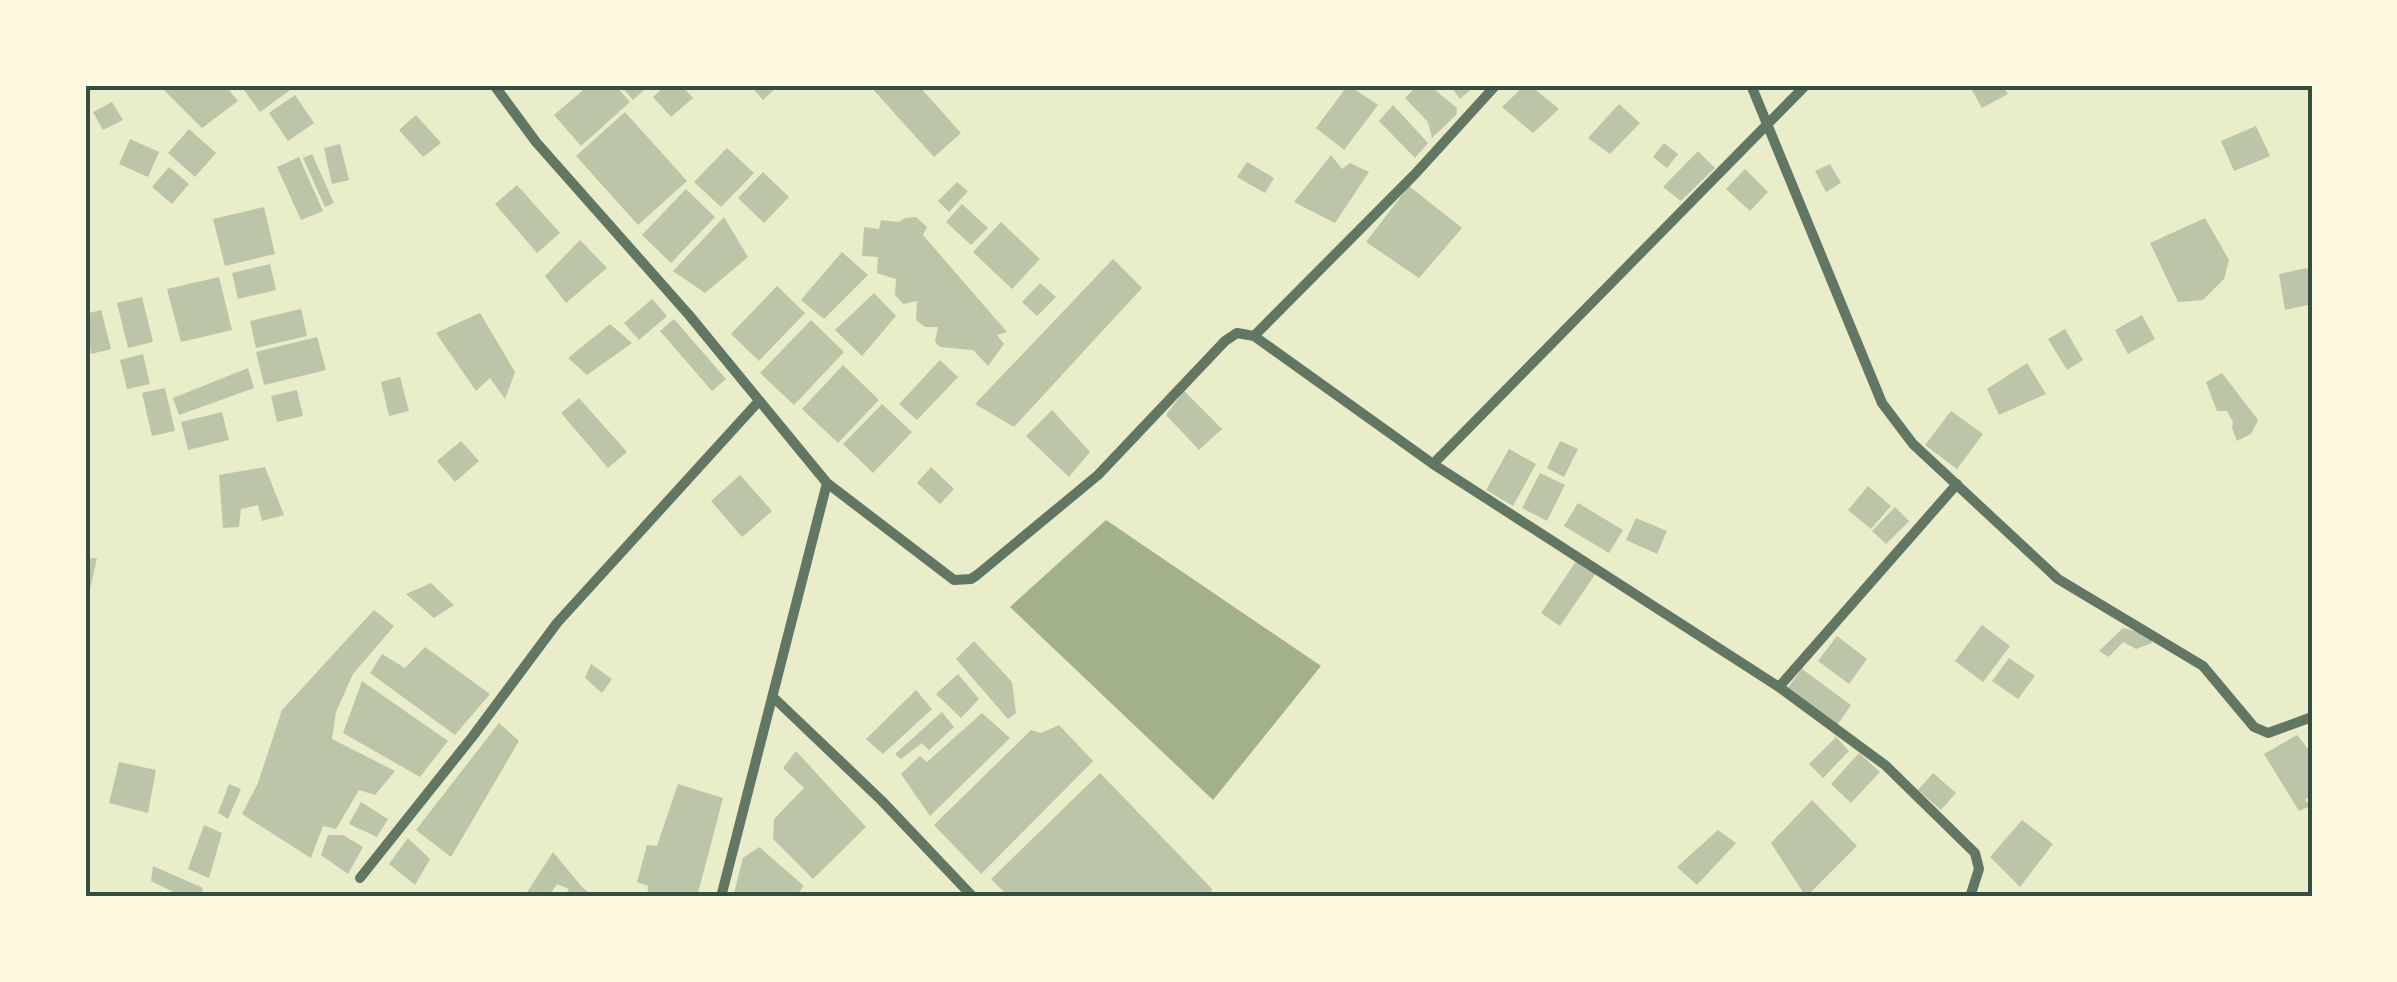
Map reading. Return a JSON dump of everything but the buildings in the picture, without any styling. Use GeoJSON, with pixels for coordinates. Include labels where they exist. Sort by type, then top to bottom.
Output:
{"type":"FeatureCollection","features":[{"type":"Feature","properties":{"kind":"street"},"geometry":{"type":"LineString","coordinates":[[494,85],[536,142],[689,315],[827,482],[954,580],[971,579],[1098,475],[1224,340],[1237,333],[1254,336],[1434,464],[1779,687],[1886,765],[1975,853],[1979,870],[1970,897]]}},
{"type":"Feature","properties":{"kind":"street"},"geometry":{"type":"LineString","coordinates":[[1254,336],[1416,173],[1496,85]]}},
{"type":"Feature","properties":{"kind":"street"},"geometry":{"type":"LineString","coordinates":[[1751,85],[1882,402],[1912,444],[2058,579],[2203,666],[2254,727],[2268,732],[2312,717]]}},
{"type":"Feature","properties":{"kind":"street"},"geometry":{"type":"LineString","coordinates":[[1434,464],[1806,85]]}},
{"type":"Feature","properties":{"kind":"street"},"geometry":{"type":"LineString","coordinates":[[360,878],[556,623],[759,400]]}},
{"type":"Feature","properties":{"kind":"street"},"geometry":{"type":"LineString","coordinates":[[721,897],[827,482]]}},
{"type":"Feature","properties":{"kind":"street"},"geometry":{"type":"LineString","coordinates":[[1779,687],[1956,484]]}},
{"type":"Feature","properties":{"kind":"street"},"geometry":{"type":"LineString","coordinates":[[773,696],[882,801],[973,897]]}},
{"type":"Feature","properties":{"kind":"shaded area"},"geometry":{"type":"Polygon","coordinates":[[[1106,520],[1321,666],[1213,800],[1010,607],[1106,520]]]}}]}
